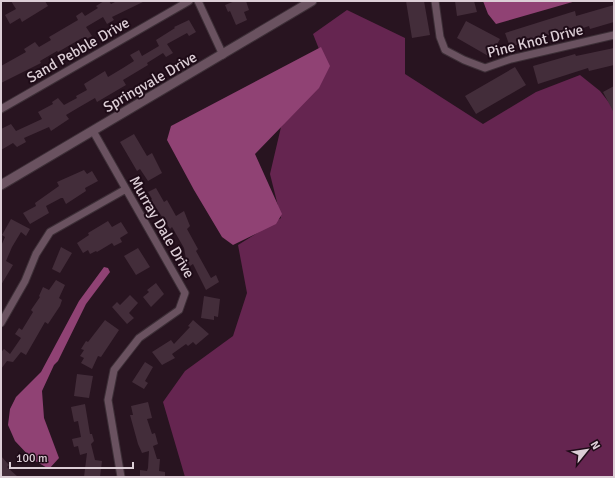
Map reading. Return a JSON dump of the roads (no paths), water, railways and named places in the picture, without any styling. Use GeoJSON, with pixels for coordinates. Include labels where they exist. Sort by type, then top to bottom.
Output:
{"type":"FeatureCollection","features":[{"type":"Feature","properties":{"kind":"street","name":"Sand Pebble Drive"},"geometry":{"type":"LineString","coordinates":[[1,109],[189,1]]}},
{"type":"Feature","properties":{"kind":"street"},"geometry":{"type":"LineString","coordinates":[[198,1],[223,55]]}},
{"type":"Feature","properties":{"kind":"street","name":"Springvale Drive"},"geometry":{"type":"LineString","coordinates":[[1,185],[312,1]]}},
{"type":"Feature","properties":{"kind":"street","name":"Pine Knot Drive"},"geometry":{"type":"LineString","coordinates":[[435,1],[440,37],[445,50],[485,68],[511,59],[614,35]]}},
{"type":"Feature","properties":{"kind":"street","name":"Murray Dale Drive"},"geometry":{"type":"LineString","coordinates":[[93,131],[185,293],[179,310],[138,338],[114,370],[108,400],[121,477]]}},
{"type":"Feature","properties":{"kind":"street"},"geometry":{"type":"LineString","coordinates":[[1,323],[25,281],[36,254],[50,232],[126,189]]}}]}
